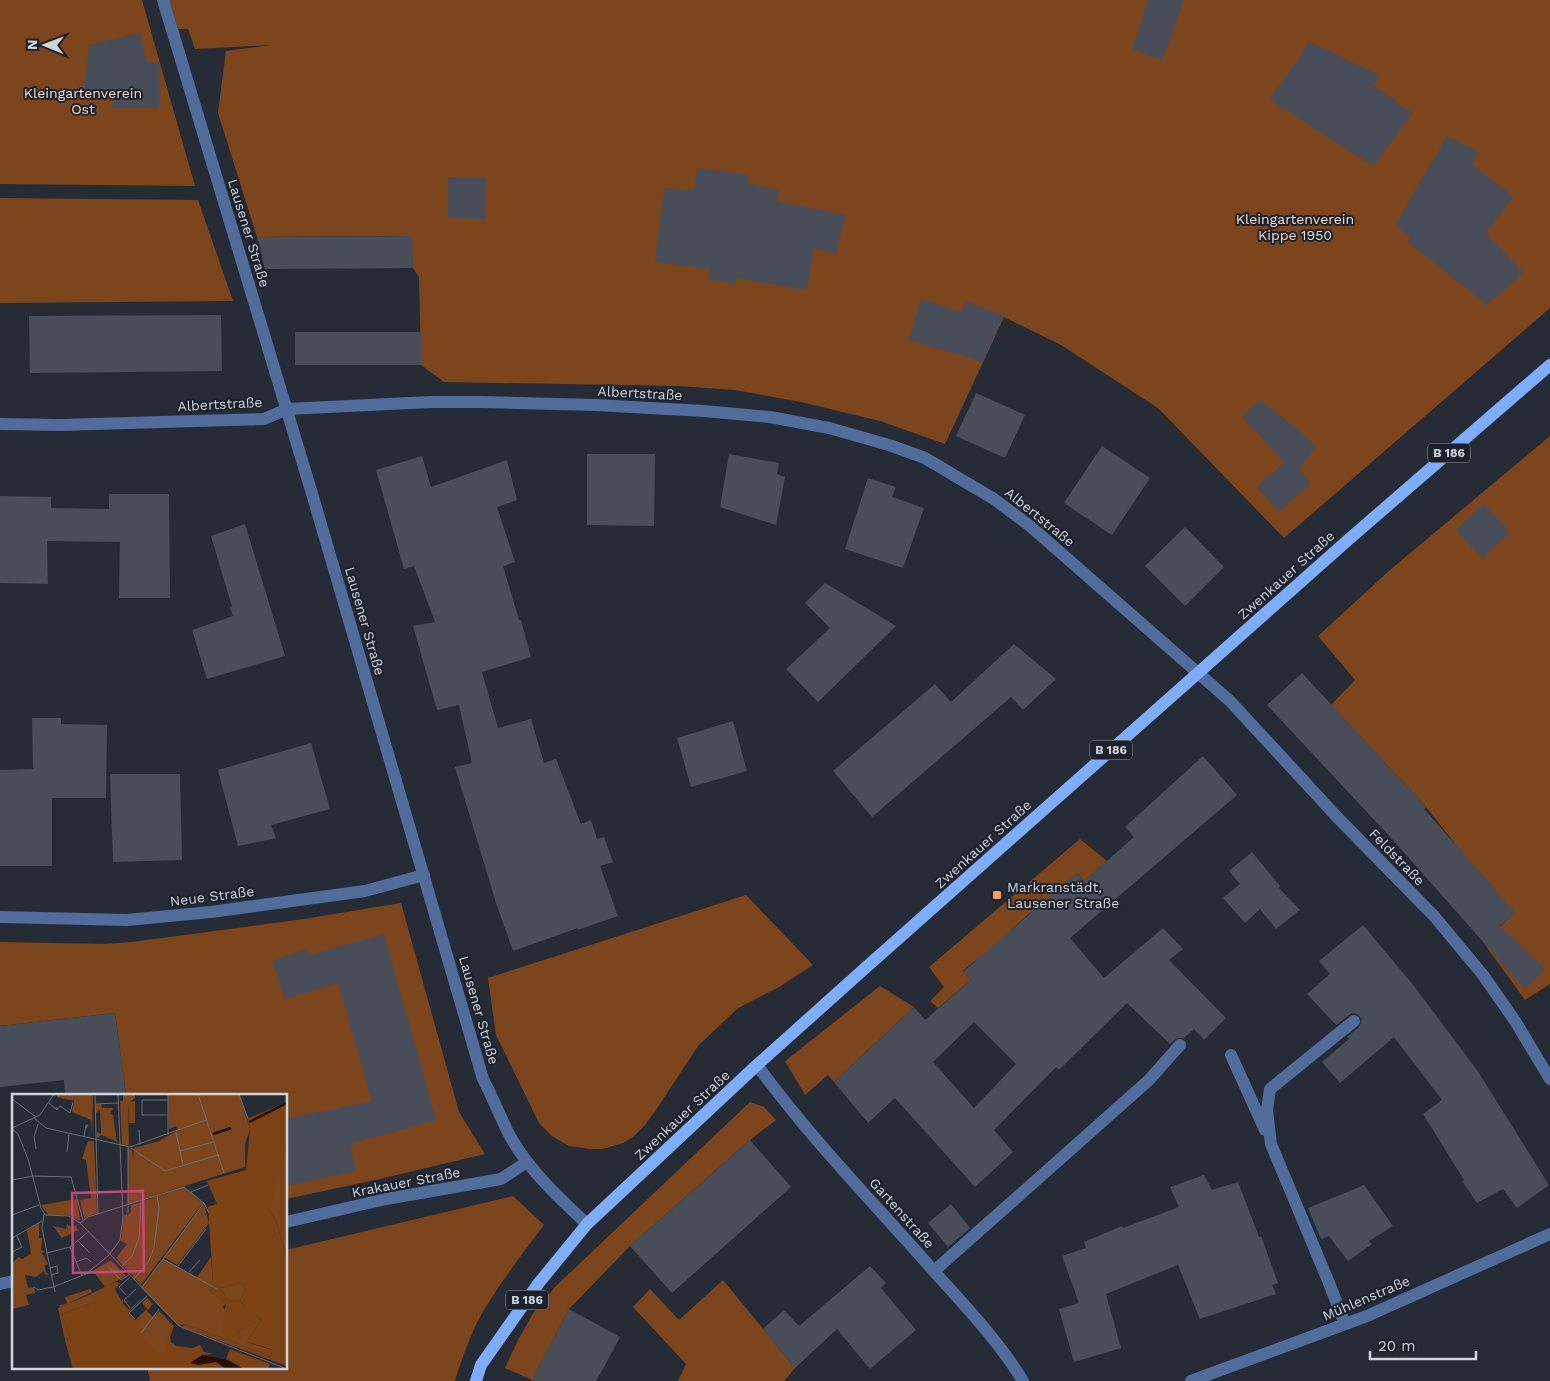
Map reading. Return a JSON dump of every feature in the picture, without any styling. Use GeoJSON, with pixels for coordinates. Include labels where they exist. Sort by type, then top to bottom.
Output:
{"type":"FeatureCollection","features":[{"type":"Feature","properties":{"kind":"main road","name":"Zwenkauer Straße"},"geometry":{"type":"LineString","coordinates":[[476,1381],[480,1365],[538,1284],[587,1224],[757,1065],[1348,540],[1550,365]]}},
{"type":"Feature","properties":{"kind":"street","name":"Lausener Straße"},"geometry":{"type":"LineString","coordinates":[[163,0],[287,409],[483,1079],[512,1138],[527,1162],[557,1196],[587,1224]]}},
{"type":"Feature","properties":{"kind":"street","name":"Albertstraße"},"geometry":{"type":"LineString","coordinates":[[0,424],[60,425],[264,419],[287,409],[430,402],[483,402],[594,405],[704,411],[770,417],[829,428],[924,458],[994,499],[1059,551],[1198,674]]}},
{"type":"Feature","properties":{"kind":"street","name":"Feldstraße"},"geometry":{"type":"LineString","coordinates":[[1198,674],[1230,701],[1338,818],[1434,916],[1483,975],[1515,1021],[1550,1080]]}},
{"type":"Feature","properties":{"kind":"street","name":"Neue Straße"},"geometry":{"type":"LineString","coordinates":[[0,917],[126,920],[211,912],[365,891],[424,875]]}},
{"type":"Feature","properties":{"kind":"street"},"geometry":{"type":"LineString","coordinates":[[1271,1144],[1267,1110],[1270,1090],[1354,1021]]}},
{"type":"Feature","properties":{"kind":"street"},"geometry":{"type":"LineString","coordinates":[[934,1271],[998,1212],[1020,1196],[1149,1080],[1180,1045]]}},
{"type":"Feature","properties":{"kind":"street"},"geometry":{"type":"LineString","coordinates":[[1231,1055],[1271,1144],[1345,1324]]}},
{"type":"Feature","properties":{"kind":"street","name":"Gartenstraße"},"geometry":{"type":"LineString","coordinates":[[757,1065],[807,1129],[972,1313],[1010,1359],[1022,1381]]}},
{"type":"Feature","properties":{"kind":"street","name":"Krakauer Straße"},"geometry":{"type":"LineString","coordinates":[[288,1222],[386,1199],[501,1179],[527,1162]]}},
{"type":"Feature","properties":{"kind":"street","name":"Mühlenstraße"},"geometry":{"type":"LineString","coordinates":[[1191,1381],[1367,1316],[1550,1234]]}},
{"type":"Feature","properties":{"kind":"green space","name":"Kleingartenverein Ost"},"geometry":{"type":"Polygon","coordinates":[[[0,0],[142,0],[195,186],[0,184],[0,0]]]}},
{"type":"Feature","properties":{"kind":"green space","name":"Kleingartenverein Kippe 1950"},"geometry":{"type":"Polygon","coordinates":[[[169,0],[1550,0],[1550,308],[1284,538],[1158,408],[1061,345],[1004,317],[945,444],[880,421],[801,402],[735,390],[678,386],[444,382],[421,365],[419,277],[413,268],[411,236],[257,237],[218,113],[226,51],[272,45],[195,49],[188,29],[178,29],[169,0]]]}},
{"type":"Feature","properties":{"kind":"green space"},"geometry":{"type":"Polygon","coordinates":[[[0,198],[198,200],[233,301],[0,303],[0,198]]]}},
{"type":"Feature","properties":{"kind":"green space"},"geometry":{"type":"Polygon","coordinates":[[[1550,436],[1550,984],[1525,1000],[1483,942],[1515,913],[1459,849],[1426,807],[1331,705],[1355,680],[1318,636],[1390,570],[1550,436]]]}},
{"type":"Feature","properties":{"kind":"green space"},"geometry":{"type":"Polygon","coordinates":[[[1080,839],[1107,861],[1084,881],[1077,873],[1046,914],[1038,906],[1012,929],[984,968],[976,960],[963,971],[971,980],[938,1008],[930,1001],[944,987],[929,967],[1080,839]]]}},
{"type":"Feature","properties":{"kind":"green space"},"geometry":{"type":"Polygon","coordinates":[[[746,895],[813,965],[779,987],[738,1008],[698,1046],[656,1110],[633,1137],[623,1143],[602,1149],[589,1149],[569,1146],[552,1136],[539,1123],[496,1035],[488,978],[746,895]]]}},
{"type":"Feature","properties":{"kind":"green space"},"geometry":{"type":"Polygon","coordinates":[[[401,903],[459,1112],[485,1154],[288,1199],[288,1094],[126,1094],[115,1013],[0,1026],[0,942],[105,944],[132,942],[304,919],[401,903]]]}},
{"type":"Feature","properties":{"kind":"green space"},"geometry":{"type":"Polygon","coordinates":[[[880,986],[914,1007],[834,1082],[828,1075],[805,1095],[785,1061],[880,986]]]}},
{"type":"Feature","properties":{"kind":"green space"},"geometry":{"type":"Polygon","coordinates":[[[750,1102],[764,1107],[776,1120],[750,1140],[630,1246],[569,1309],[532,1380],[505,1368],[534,1312],[556,1286],[750,1102]]]}},
{"type":"Feature","properties":{"kind":"green space"},"geometry":{"type":"Polygon","coordinates":[[[513,1196],[544,1225],[505,1277],[480,1317],[455,1381],[150,1381],[147,1368],[288,1368],[288,1250],[513,1196]]]}},
{"type":"Feature","properties":{"kind":"green space"},"geometry":{"type":"Polygon","coordinates":[[[723,1280],[795,1368],[784,1381],[678,1381],[686,1364],[633,1307],[650,1289],[679,1320],[723,1280]]]}},
{"type":"Feature","properties":{"kind":"building"},"geometry":{"type":"Polygon","coordinates":[[[1148,0],[1184,0],[1162,61],[1132,49],[1148,0]]]}},
{"type":"Feature","properties":{"kind":"building"},"geometry":{"type":"Polygon","coordinates":[[[140,33],[147,62],[159,63],[159,108],[112,108],[113,89],[84,89],[89,45],[140,33]]]}},
{"type":"Feature","properties":{"kind":"building"},"geometry":{"type":"Polygon","coordinates":[[[1308,41],[1379,75],[1373,86],[1413,113],[1373,166],[1269,99],[1301,55],[1308,41]]]}},
{"type":"Feature","properties":{"kind":"building"},"geometry":{"type":"Polygon","coordinates":[[[1447,136],[1479,152],[1472,164],[1513,197],[1486,233],[1523,273],[1487,305],[1407,241],[1411,237],[1395,225],[1447,136]]]}},
{"type":"Feature","properties":{"kind":"building"},"geometry":{"type":"Polygon","coordinates":[[[697,168],[749,175],[747,183],[779,190],[776,201],[846,215],[836,254],[814,248],[807,290],[736,278],[735,284],[708,279],[710,269],[655,262],[664,188],[694,190],[697,168]]]}},
{"type":"Feature","properties":{"kind":"building"},"geometry":{"type":"Polygon","coordinates":[[[448,177],[486,178],[485,219],[448,218],[448,177]]]}},
{"type":"Feature","properties":{"kind":"building"},"geometry":{"type":"Polygon","coordinates":[[[412,236],[413,268],[265,269],[257,237],[412,236]]]}},
{"type":"Feature","properties":{"kind":"building"},"geometry":{"type":"Polygon","coordinates":[[[921,299],[962,312],[966,301],[1004,316],[983,362],[909,340],[921,299]]]}},
{"type":"Feature","properties":{"kind":"building"},"geometry":{"type":"Polygon","coordinates":[[[221,315],[222,371],[30,373],[29,316],[221,315]]]}},
{"type":"Feature","properties":{"kind":"building"},"geometry":{"type":"Polygon","coordinates":[[[295,332],[421,332],[421,365],[295,365],[295,332]]]}},
{"type":"Feature","properties":{"kind":"building"},"geometry":{"type":"Polygon","coordinates":[[[976,393],[1025,415],[1005,458],[956,436],[976,393]]]}},
{"type":"Feature","properties":{"kind":"building"},"geometry":{"type":"Polygon","coordinates":[[[1260,399],[1317,446],[1299,469],[1311,483],[1279,512],[1257,487],[1285,462],[1242,417],[1260,399]]]}},
{"type":"Feature","properties":{"kind":"building"},"geometry":{"type":"Polygon","coordinates":[[[1102,446],[1150,478],[1112,535],[1064,503],[1102,446]]]}},
{"type":"Feature","properties":{"kind":"building"},"geometry":{"type":"Polygon","coordinates":[[[587,454],[655,454],[654,526],[587,525],[587,454]]]}},
{"type":"Feature","properties":{"kind":"building"},"geometry":{"type":"Polygon","coordinates":[[[729,454],[779,463],[777,474],[785,477],[776,525],[720,507],[729,454]]]}},
{"type":"Feature","properties":{"kind":"building"},"geometry":{"type":"Polygon","coordinates":[[[422,456],[431,487],[507,460],[517,500],[497,507],[515,562],[503,566],[531,657],[482,672],[498,728],[531,719],[544,763],[556,759],[581,824],[591,820],[597,839],[604,837],[613,862],[600,866],[618,916],[513,951],[496,903],[455,767],[472,763],[459,705],[437,710],[413,626],[435,622],[414,566],[404,569],[376,470],[422,456]]]}},
{"type":"Feature","properties":{"kind":"building"},"geometry":{"type":"Polygon","coordinates":[[[868,478],[896,487],[892,497],[924,508],[903,568],[845,549],[868,478]]]}},
{"type":"Feature","properties":{"kind":"building"},"geometry":{"type":"Polygon","coordinates":[[[109,494],[169,494],[170,598],[119,598],[120,542],[47,541],[48,584],[0,583],[0,496],[51,497],[51,508],[109,509],[109,494]]]}},
{"type":"Feature","properties":{"kind":"building"},"geometry":{"type":"Polygon","coordinates":[[[1483,504],[1510,532],[1483,558],[1456,530],[1483,504]]]}},
{"type":"Feature","properties":{"kind":"building"},"geometry":{"type":"Polygon","coordinates":[[[245,524],[285,656],[207,679],[192,630],[233,616],[211,536],[245,524]]]}},
{"type":"Feature","properties":{"kind":"building"},"geometry":{"type":"Polygon","coordinates":[[[1185,527],[1224,567],[1185,606],[1145,566],[1185,527]]]}},
{"type":"Feature","properties":{"kind":"building"},"geometry":{"type":"Polygon","coordinates":[[[825,583],[896,626],[818,702],[786,669],[830,628],[805,603],[825,583]]]}},
{"type":"Feature","properties":{"kind":"building"},"geometry":{"type":"Polygon","coordinates":[[[1014,644],[1056,679],[1023,710],[1011,697],[872,817],[833,771],[935,684],[951,702],[1014,644]]]}},
{"type":"Feature","properties":{"kind":"building"},"geometry":{"type":"Polygon","coordinates":[[[1302,673],[1426,807],[1424,809],[1516,913],[1500,926],[1545,969],[1525,989],[1392,839],[1267,705],[1302,673]]]}},
{"type":"Feature","properties":{"kind":"building"},"geometry":{"type":"Polygon","coordinates":[[[32,718],[61,718],[61,724],[107,725],[106,798],[52,798],[52,866],[0,866],[0,770],[33,769],[32,718]]]}},
{"type":"Feature","properties":{"kind":"building"},"geometry":{"type":"Polygon","coordinates":[[[733,721],[747,771],[691,787],[677,738],[733,721]]]}},
{"type":"Feature","properties":{"kind":"building"},"geometry":{"type":"Polygon","coordinates":[[[311,743],[330,809],[271,825],[276,838],[238,846],[218,770],[311,743]]]}},
{"type":"Feature","properties":{"kind":"building"},"geometry":{"type":"Polygon","coordinates":[[[1203,756],[1237,795],[1070,938],[1104,978],[1163,928],[1183,949],[1169,960],[1226,1018],[1204,1040],[1194,1029],[1184,1038],[1177,1038],[1170,1044],[1127,1003],[1059,1070],[1056,1067],[994,1130],[1013,1152],[975,1187],[895,1098],[868,1123],[834,1082],[914,1007],[925,1020],[971,980],[963,972],[1077,873],[1084,881],[1134,837],[1125,827],[1203,756]],[[974,1022],[933,1062],[974,1108],[1016,1064],[974,1022]]]}},
{"type":"Feature","properties":{"kind":"building"},"geometry":{"type":"Polygon","coordinates":[[[110,774],[180,774],[182,860],[113,862],[110,774]]]}},
{"type":"Feature","properties":{"kind":"building"},"geometry":{"type":"Polygon","coordinates":[[[1252,852],[1280,886],[1279,888],[1300,910],[1276,929],[1260,909],[1245,923],[1223,898],[1240,884],[1229,871],[1252,852]]]}},
{"type":"Feature","properties":{"kind":"building"},"geometry":{"type":"Polygon","coordinates":[[[1363,925],[1414,986],[1477,1070],[1549,1185],[1517,1208],[1503,1189],[1477,1203],[1423,1114],[1442,1100],[1394,1037],[1340,1083],[1322,1062],[1349,1039],[1347,1037],[1359,1027],[1362,1019],[1357,1014],[1352,1013],[1336,1025],[1307,994],[1330,974],[1319,961],[1363,925]]]}},
{"type":"Feature","properties":{"kind":"building"},"geometry":{"type":"Polygon","coordinates":[[[384,934],[436,1120],[350,1144],[356,1171],[288,1186],[288,1119],[372,1101],[338,983],[285,999],[272,961],[307,949],[309,955],[384,934]]]}},
{"type":"Feature","properties":{"kind":"building"},"geometry":{"type":"Polygon","coordinates":[[[115,1013],[126,1094],[65,1094],[64,1080],[0,1087],[0,1026],[115,1013]]]}},
{"type":"Feature","properties":{"kind":"building"},"geometry":{"type":"Polygon","coordinates":[[[750,1140],[791,1187],[672,1293],[630,1246],[750,1140]]]}},
{"type":"Feature","properties":{"kind":"building"},"geometry":{"type":"Polygon","coordinates":[[[1204,1175],[1212,1190],[1238,1182],[1259,1237],[1261,1236],[1278,1283],[1272,1285],[1276,1294],[1200,1319],[1178,1265],[1106,1294],[1121,1348],[1074,1362],[1059,1309],[1079,1303],[1062,1256],[1086,1248],[1084,1242],[1122,1226],[1123,1228],[1179,1207],[1170,1187],[1204,1175]]]}},
{"type":"Feature","properties":{"kind":"building"},"geometry":{"type":"Polygon","coordinates":[[[1364,1185],[1393,1226],[1369,1241],[1372,1244],[1348,1261],[1329,1236],[1321,1239],[1308,1208],[1364,1185]]]}},
{"type":"Feature","properties":{"kind":"building"},"geometry":{"type":"Polygon","coordinates":[[[951,1204],[970,1228],[948,1247],[928,1223],[951,1204]]]}},
{"type":"Feature","properties":{"kind":"building"},"geometry":{"type":"Polygon","coordinates":[[[870,1266],[886,1283],[881,1288],[916,1330],[870,1369],[837,1329],[795,1368],[763,1329],[784,1310],[799,1326],[870,1266]]]}},
{"type":"Feature","properties":{"kind":"building"},"geometry":{"type":"Polygon","coordinates":[[[569,1309],[620,1337],[596,1381],[531,1381],[569,1309]]]}},
{"type":"Feature","properties":{"kind":"place","name":"Markranstädt, Lausener Straße"},"geometry":{"type":"Point","coordinates":[997,895]}}]}
